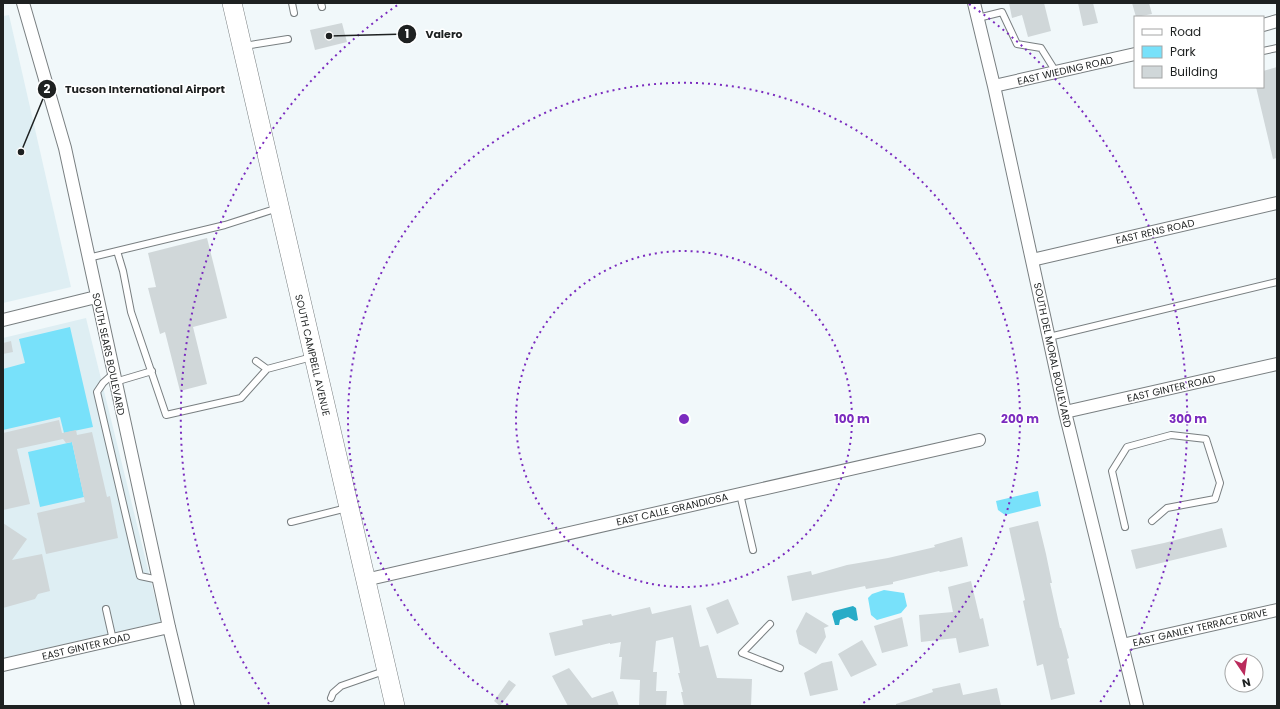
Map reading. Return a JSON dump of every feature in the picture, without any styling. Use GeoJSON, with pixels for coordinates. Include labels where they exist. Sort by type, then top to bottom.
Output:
{"type":"FeatureCollection","features":[{"type":"Feature","properties":{"kind":"main road","name":"SOUTH CAMPBELL AVENUE"},"geometry":{"type":"LineString","coordinates":[[232,3],[395,706]]}},
{"type":"Feature","properties":{"kind":"street","name":"SOUTH SEARS BOULEVARD"},"geometry":{"type":"LineString","coordinates":[[23,3],[65,148],[96,297],[188,706]]}},
{"type":"Feature","properties":{"kind":"street","name":"SOUTH DEL MORAL BOULEVARD"},"geometry":{"type":"LineString","coordinates":[[974,3],[994,86],[1065,412],[1137,706]]}},
{"type":"Feature","properties":{"kind":"street"},"geometry":{"type":"LineString","coordinates":[[1264,25],[1277,21]]}},
{"type":"Feature","properties":{"kind":"street","name":"EAST WIEDING ROAD"},"geometry":{"type":"LineString","coordinates":[[994,86],[1134,54]]}},
{"type":"Feature","properties":{"kind":"street","name":"EAST RENS ROAD"},"geometry":{"type":"LineString","coordinates":[[1032,260],[1277,203]]}},
{"type":"Feature","properties":{"kind":"street"},"geometry":{"type":"LineString","coordinates":[[3,320],[96,297]]}},
{"type":"Feature","properties":{"kind":"street","name":"EAST GINTER ROAD"},"geometry":{"type":"LineString","coordinates":[[1065,412],[1277,364]]}},
{"type":"Feature","properties":{"kind":"street","name":"EAST CALLE GRANDIOSA"},"geometry":{"type":"LineString","coordinates":[[365,580],[979,440]]}},
{"type":"Feature","properties":{"kind":"street","name":"EAST GANLEY TERRACE DRIVE"},"geometry":{"type":"LineString","coordinates":[[1122,645],[1277,610]]}},
{"type":"Feature","properties":{"kind":"street","name":"EAST GINTER ROAD"},"geometry":{"type":"LineString","coordinates":[[3,665],[169,627]]}},
{"type":"Feature","properties":{"kind":"lane"},"geometry":{"type":"LineString","coordinates":[[292,3],[294,13]]}},
{"type":"Feature","properties":{"kind":"lane"},"geometry":{"type":"LineString","coordinates":[[978,18],[1002,12],[1017,44],[1041,48],[1056,72]]}},
{"type":"Feature","properties":{"kind":"lane"},"geometry":{"type":"LineString","coordinates":[[243,46],[288,39]]}},
{"type":"Feature","properties":{"kind":"lane"},"geometry":{"type":"LineString","coordinates":[[1264,51],[1277,48]]}},
{"type":"Feature","properties":{"kind":"lane"},"geometry":{"type":"LineString","coordinates":[[88,258],[225,225],[280,208]]}},
{"type":"Feature","properties":{"kind":"lane"},"geometry":{"type":"LineString","coordinates":[[117,251],[131,312],[166,415],[241,398],[267,369],[313,357]]}},
{"type":"Feature","properties":{"kind":"lane"},"geometry":{"type":"LineString","coordinates":[[1049,337],[1277,282]]}},
{"type":"Feature","properties":{"kind":"lane"},"geometry":{"type":"LineString","coordinates":[[256,361],[267,369]]}},
{"type":"Feature","properties":{"kind":"lane"},"geometry":{"type":"LineString","coordinates":[[152,371],[114,378],[103,382],[97,392],[140,576],[159,580]]}},
{"type":"Feature","properties":{"kind":"lane"},"geometry":{"type":"LineString","coordinates":[[1125,527],[1112,471],[1127,448],[1171,435],[1206,439],[1220,483],[1215,499],[1167,508],[1152,521]]}},
{"type":"Feature","properties":{"kind":"lane"},"geometry":{"type":"LineString","coordinates":[[740,494],[753,550]]}},
{"type":"Feature","properties":{"kind":"lane"},"geometry":{"type":"LineString","coordinates":[[291,522],[348,508]]}},
{"type":"Feature","properties":{"kind":"lane"},"geometry":{"type":"LineString","coordinates":[[106,609],[113,640]]}},
{"type":"Feature","properties":{"kind":"lane"},"geometry":{"type":"LineString","coordinates":[[770,624],[742,653],[780,668]]}},
{"type":"Feature","properties":{"kind":"lane"},"geometry":{"type":"LineString","coordinates":[[331,698],[332,693],[341,686],[386,670]]}},
{"type":"Feature","properties":{"kind":"shaded area"},"geometry":{"type":"Polygon","coordinates":[[[9,15],[71,287],[3,303],[3,16],[9,15]]]}},
{"type":"Feature","properties":{"kind":"shaded area"},"geometry":{"type":"Polygon","coordinates":[[[86,318],[161,622],[3,658],[3,338],[86,318]]]}},
{"type":"Feature","properties":{"kind":"shaded area"},"geometry":{"type":"Polygon","coordinates":[[[853,606],[856,608],[858,620],[855,621],[848,617],[840,620],[839,625],[835,625],[832,614],[834,611],[853,606]]]}},
{"type":"Feature","properties":{"kind":"green space"},"geometry":{"type":"Polygon","coordinates":[[[70,327],[93,427],[64,433],[60,417],[3,430],[3,369],[25,363],[19,339],[70,327]]]}},
{"type":"Feature","properties":{"kind":"green space"},"geometry":{"type":"Polygon","coordinates":[[[72,442],[84,497],[40,507],[28,452],[72,442]]]}},
{"type":"Feature","properties":{"kind":"green space"},"geometry":{"type":"Polygon","coordinates":[[[1038,491],[1041,506],[1005,515],[998,510],[996,501],[1038,491]]]}},
{"type":"Feature","properties":{"kind":"green space"},"geometry":{"type":"Polygon","coordinates":[[[884,590],[904,593],[907,606],[901,613],[877,620],[871,615],[868,598],[872,594],[884,590]]]}},
{"type":"Feature","properties":{"kind":"building"},"geometry":{"type":"Polygon","coordinates":[[[1009,3],[1044,3],[1051,31],[1028,37],[1022,15],[1012,18],[1009,3]]]}},
{"type":"Feature","properties":{"kind":"building"},"geometry":{"type":"Polygon","coordinates":[[[1078,3],[1093,3],[1098,23],[1083,26],[1078,3]]]}},
{"type":"Feature","properties":{"kind":"building"},"geometry":{"type":"Polygon","coordinates":[[[1132,3],[1149,3],[1152,14],[1136,16],[1132,3]]]}},
{"type":"Feature","properties":{"kind":"building"},"geometry":{"type":"Polygon","coordinates":[[[342,23],[347,42],[315,50],[310,30],[342,23]]]}},
{"type":"Feature","properties":{"kind":"building"},"geometry":{"type":"Polygon","coordinates":[[[1277,67],[1277,158],[1273,159],[1256,88],[1264,88],[1264,71],[1277,67]]]}},
{"type":"Feature","properties":{"kind":"building"},"geometry":{"type":"Polygon","coordinates":[[[207,238],[227,318],[193,327],[207,384],[180,391],[165,332],[160,334],[148,288],[156,287],[148,253],[207,238]]]}},
{"type":"Feature","properties":{"kind":"building"},"geometry":{"type":"Polygon","coordinates":[[[11,341],[13,352],[3,354],[3,343],[11,341]]]}},
{"type":"Feature","properties":{"kind":"building"},"geometry":{"type":"Polygon","coordinates":[[[59,420],[62,433],[76,430],[77,435],[92,432],[107,497],[110,496],[118,538],[46,554],[37,513],[85,502],[72,442],[66,443],[63,439],[17,449],[30,504],[3,510],[3,433],[59,420]]]}},
{"type":"Feature","properties":{"kind":"building"},"geometry":{"type":"Polygon","coordinates":[[[1038,521],[1052,583],[1050,583],[1060,628],[1069,658],[1067,659],[1075,694],[1051,700],[1043,664],[1037,666],[1023,601],[1025,600],[1009,528],[1038,521]]]}},
{"type":"Feature","properties":{"kind":"building"},"geometry":{"type":"Polygon","coordinates":[[[3,523],[27,539],[12,560],[42,554],[50,591],[38,594],[35,599],[3,608],[3,523]]]}},
{"type":"Feature","properties":{"kind":"building"},"geometry":{"type":"Polygon","coordinates":[[[1222,528],[1227,547],[1136,569],[1131,550],[1222,528]]]}},
{"type":"Feature","properties":{"kind":"building"},"geometry":{"type":"Polygon","coordinates":[[[962,537],[968,566],[893,582],[893,584],[866,589],[865,586],[792,601],[787,576],[811,571],[812,575],[847,565],[888,558],[935,547],[934,545],[962,537]]]}},
{"type":"Feature","properties":{"kind":"building"},"geometry":{"type":"Polygon","coordinates":[[[971,581],[980,619],[983,618],[989,646],[959,653],[956,638],[921,642],[919,615],[953,612],[948,587],[971,581]]]}},
{"type":"Feature","properties":{"kind":"building"},"geometry":{"type":"Polygon","coordinates":[[[728,599],[739,624],[717,634],[706,608],[728,599]]]}},
{"type":"Feature","properties":{"kind":"building"},"geometry":{"type":"Polygon","coordinates":[[[691,605],[700,647],[708,645],[717,678],[752,679],[751,706],[684,706],[681,692],[683,692],[678,673],[680,673],[673,637],[656,641],[653,672],[657,672],[656,691],[667,691],[666,706],[639,706],[640,680],[620,679],[622,657],[619,657],[621,642],[610,643],[555,656],[549,633],[583,625],[582,620],[611,614],[612,616],[650,607],[652,614],[691,605]]]}},
{"type":"Feature","properties":{"kind":"building"},"geometry":{"type":"Polygon","coordinates":[[[806,612],[829,626],[824,628],[826,637],[816,654],[799,644],[796,631],[806,612]]]}},
{"type":"Feature","properties":{"kind":"building"},"geometry":{"type":"Polygon","coordinates":[[[902,617],[908,646],[882,653],[874,626],[902,617]]]}},
{"type":"Feature","properties":{"kind":"building"},"geometry":{"type":"Polygon","coordinates":[[[862,640],[877,665],[851,677],[838,654],[862,640]]]}},
{"type":"Feature","properties":{"kind":"building"},"geometry":{"type":"Polygon","coordinates":[[[832,661],[838,690],[810,696],[804,673],[822,663],[832,661]]]}},
{"type":"Feature","properties":{"kind":"building"},"geometry":{"type":"Polygon","coordinates":[[[569,668],[592,698],[613,691],[619,706],[568,706],[552,676],[569,668]]]}},
{"type":"Feature","properties":{"kind":"building"},"geometry":{"type":"Polygon","coordinates":[[[509,680],[516,685],[500,706],[494,701],[509,680]]]}},
{"type":"Feature","properties":{"kind":"building"},"geometry":{"type":"Polygon","coordinates":[[[960,683],[963,695],[997,688],[1001,706],[896,706],[896,704],[933,692],[932,689],[960,683]]]}},
{"type":"Feature","properties":{"kind":"place","name":"Valero"},"geometry":{"type":"Point","coordinates":[329,36]}},
{"type":"Feature","properties":{"kind":"place","name":"Tucson International Airport"},"geometry":{"type":"Point","coordinates":[21,152]}}]}
